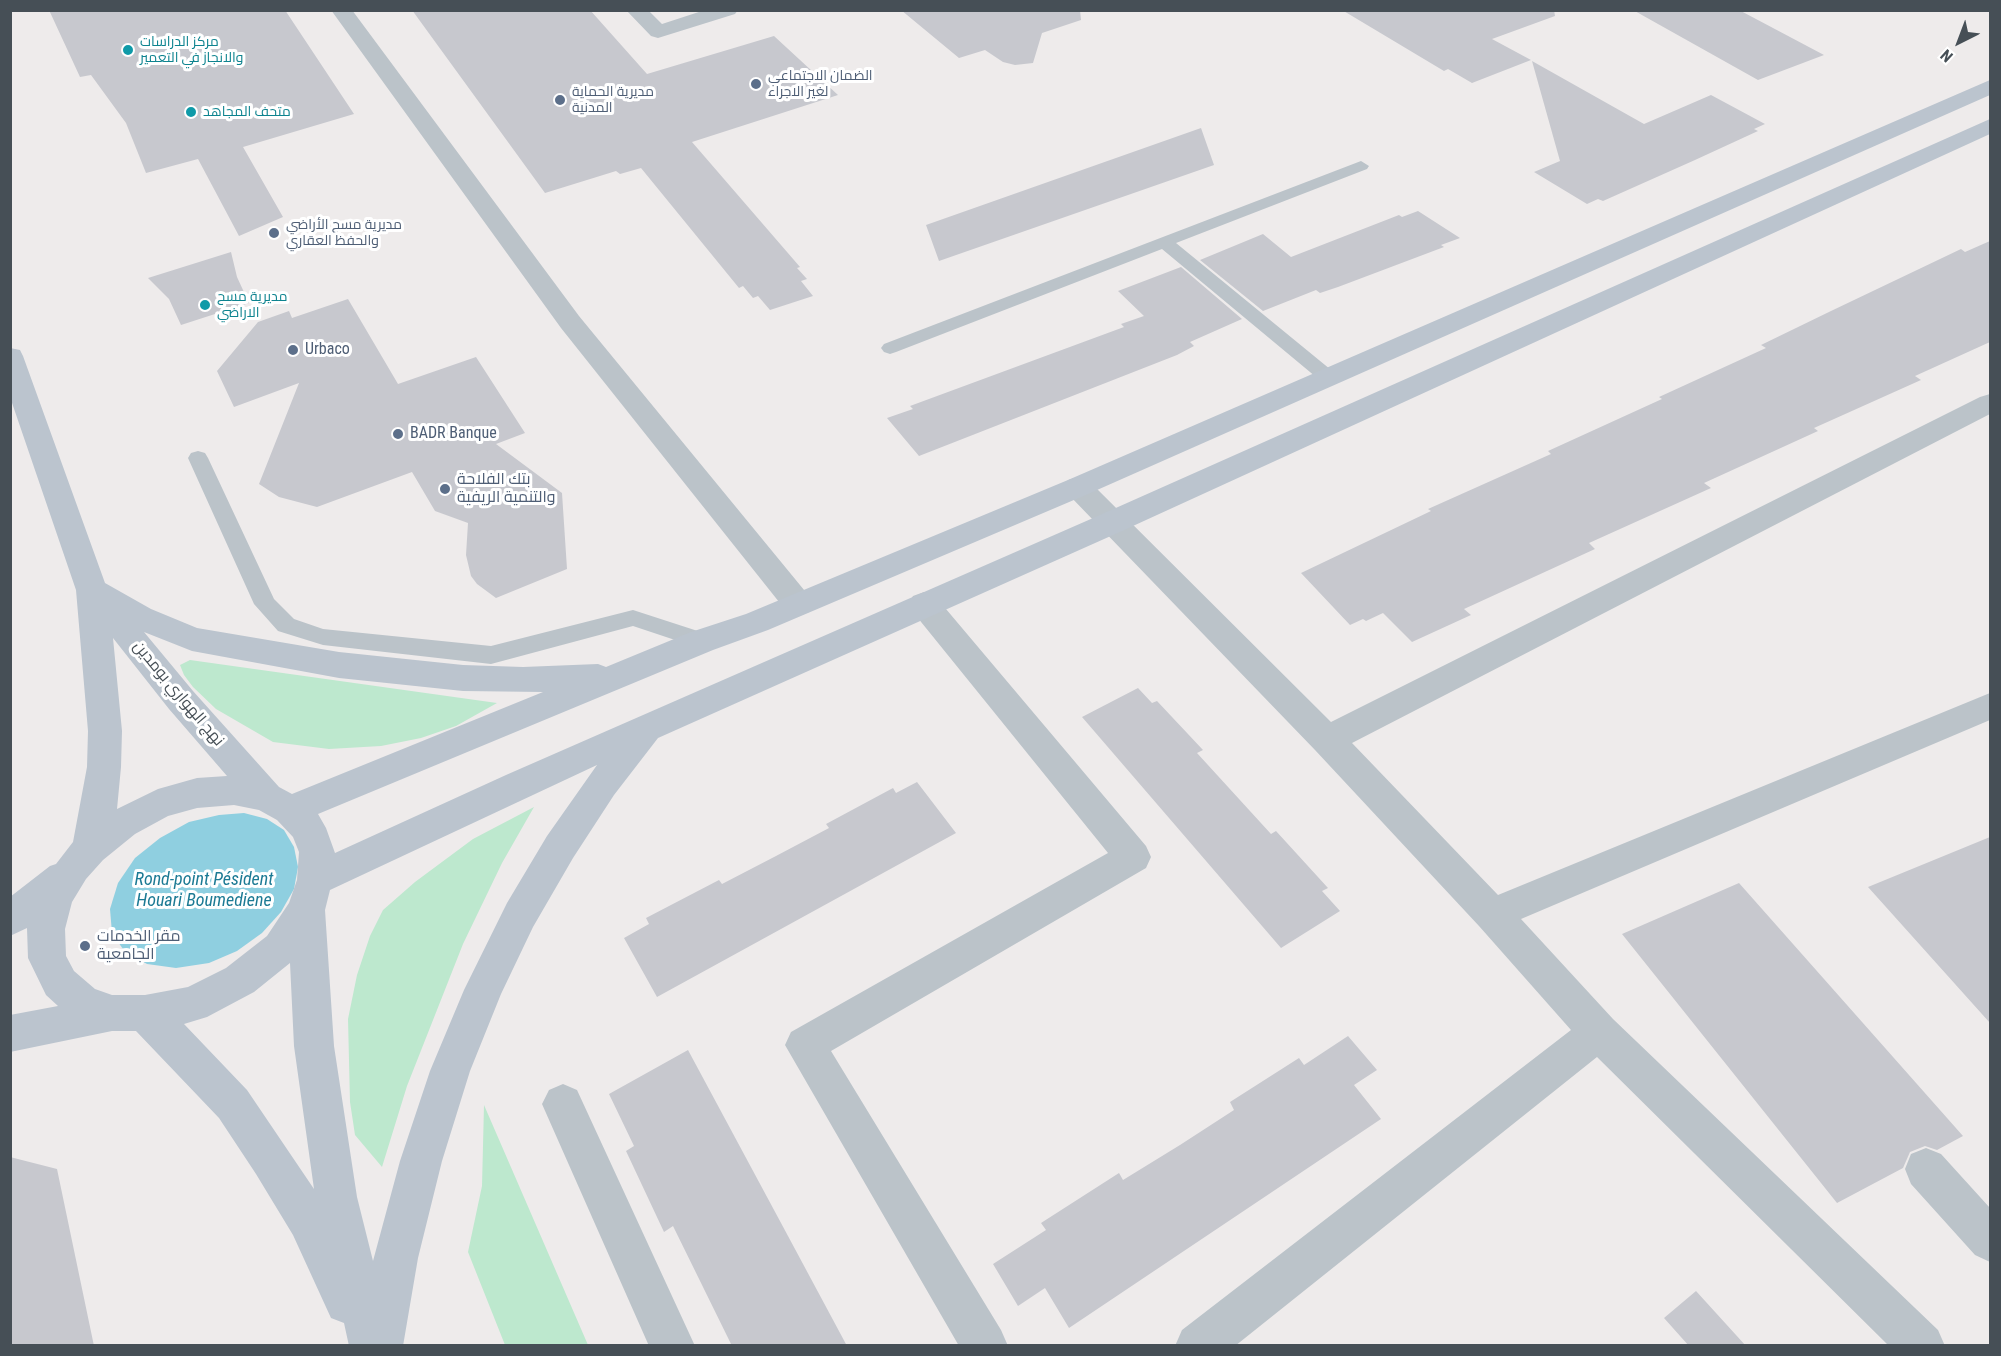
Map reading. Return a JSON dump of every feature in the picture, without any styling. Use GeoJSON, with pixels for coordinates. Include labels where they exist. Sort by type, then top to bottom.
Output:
{"type":"FeatureCollection","features":[{"type":"Feature","properties":{"kind":"main road"},"geometry":{"type":"LineString","coordinates":[[10,920],[122,823],[158,804],[197,793],[234,790],[279,803],[619,676],[798,604],[1078,486],[1990,87]]}},
{"type":"Feature","properties":{"kind":"main road"},"geometry":{"type":"LineString","coordinates":[[10,1034],[193,1004],[240,980],[280,948],[311,895],[518,785],[1112,523],[1990,126]]}},
{"type":"Feature","properties":{"kind":"main road","name":"نهج الهواري بومدين"},"geometry":{"type":"LineString","coordinates":[[11,358],[92,590],[105,731],[104,767],[99,808],[82,858]]}},
{"type":"Feature","properties":{"kind":"main road"},"geometry":{"type":"LineString","coordinates":[[92,590],[140,617],[192,639],[339,665],[463,678],[523,680],[619,676]]}},
{"type":"Feature","properties":{"kind":"main road","name":"نهج الهواري بومدين"},"geometry":{"type":"LineString","coordinates":[[92,590],[181,700],[279,803],[308,828],[311,836],[316,852],[311,895],[314,1046],[334,1185],[370,1346]]}},
{"type":"Feature","properties":{"kind":"main road"},"geometry":{"type":"LineString","coordinates":[[380,1346],[396,1258],[421,1161],[450,1071],[483,990],[520,915],[560,847],[602,785],[647,728]]}},
{"type":"Feature","properties":{"kind":"main road"},"geometry":{"type":"LineString","coordinates":[[82,858],[55,898],[46,928],[47,958],[60,983],[82,1002],[128,1013],[190,1057],[233,1104],[272,1159],[308,1220],[370,1346]]}},
{"type":"Feature","properties":{"kind":"street"},"geometry":{"type":"LineString","coordinates":[[341,10],[570,322],[798,604]]}},
{"type":"Feature","properties":{"kind":"street"},"geometry":{"type":"LineString","coordinates":[[636,10],[658,33],[728,10]]}},
{"type":"Feature","properties":{"kind":"street"},"geometry":{"type":"LineString","coordinates":[[1328,740],[1990,403]]}},
{"type":"Feature","properties":{"kind":"street"},"geometry":{"type":"LineString","coordinates":[[1078,486],[1328,740],[1492,914],[1599,1032],[1922,1346]]}},
{"type":"Feature","properties":{"kind":"street"},"geometry":{"type":"LineString","coordinates":[[924,604],[1132,857],[805,1046],[984,1346]]}},
{"type":"Feature","properties":{"kind":"street"},"geometry":{"type":"LineString","coordinates":[[1492,914],[1990,706]]}},
{"type":"Feature","properties":{"kind":"street"},"geometry":{"type":"LineString","coordinates":[[1198,1346],[1599,1032]]}},
{"type":"Feature","properties":{"kind":"street"},"geometry":{"type":"LineString","coordinates":[[563,1104],[672,1346]]}},
{"type":"Feature","properties":{"kind":"street"},"geometry":{"type":"LineString","coordinates":[[1926,1169],[1990,1240]]}},
{"type":"Feature","properties":{"kind":"lane"},"geometry":{"type":"LineString","coordinates":[[890,348],[1361,166]]}},
{"type":"Feature","properties":{"kind":"lane"},"geometry":{"type":"LineString","coordinates":[[1164,242],[1329,378]]}},
{"type":"Feature","properties":{"kind":"lane"},"geometry":{"type":"LineString","coordinates":[[198,458],[265,604],[286,625],[323,637],[491,655],[633,618],[702,641]]}},
{"type":"Feature","properties":{"kind":"green space"},"geometry":{"type":"Polygon","coordinates":[[[190,660],[497,703],[456,726],[421,738],[381,746],[329,749],[273,742],[216,709],[193,687],[180,665],[190,660]]]}},
{"type":"Feature","properties":{"kind":"green space"},"geometry":{"type":"Polygon","coordinates":[[[534,807],[502,863],[463,944],[407,1086],[382,1167],[355,1135],[350,1102],[348,1019],[357,975],[370,936],[383,910],[415,882],[473,839],[534,807]]]}},
{"type":"Feature","properties":{"kind":"green space"},"geometry":{"type":"Polygon","coordinates":[[[484,1105],[588,1345],[505,1345],[468,1252],[482,1186],[484,1105]]]}},
{"type":"Feature","properties":{"kind":"water","name":"Rond-point Pésident Houari Boumediene"},"geometry":{"type":"Polygon","coordinates":[[[244,813],[267,819],[284,830],[294,847],[298,867],[294,889],[281,912],[262,933],[237,951],[209,963],[176,968],[147,964],[125,952],[112,933],[110,909],[118,883],[135,858],[160,838],[189,822],[219,815],[244,813]]]}},
{"type":"Feature","properties":{"kind":"building"},"geometry":{"type":"Polygon","coordinates":[[[49,10],[285,10],[354,114],[243,147],[283,217],[239,236],[198,159],[146,173],[126,123],[91,75],[80,77],[49,10]]]}},
{"type":"Feature","properties":{"kind":"building"},"geometry":{"type":"Polygon","coordinates":[[[412,10],[590,10],[647,74],[774,36],[838,95],[692,142],[800,267],[797,268],[807,279],[801,281],[813,296],[770,310],[758,296],[753,298],[743,286],[739,288],[641,168],[620,174],[616,171],[545,193],[412,10]]]}},
{"type":"Feature","properties":{"kind":"building"},"geometry":{"type":"Polygon","coordinates":[[[901,10],[1080,10],[1081,20],[1042,33],[1033,63],[1015,65],[1003,62],[985,50],[959,58],[901,10]]]}},
{"type":"Feature","properties":{"kind":"building"},"geometry":{"type":"Polygon","coordinates":[[[1342,10],[1554,10],[1555,16],[1492,39],[1531,60],[1472,83],[1448,69],[1444,71],[1342,10]]]}},
{"type":"Feature","properties":{"kind":"building"},"geometry":{"type":"Polygon","coordinates":[[[1633,10],[1739,10],[1824,55],[1758,80],[1633,10]]]}},
{"type":"Feature","properties":{"kind":"building"},"geometry":{"type":"Polygon","coordinates":[[[1532,61],[1644,124],[1711,95],[1765,124],[1754,129],[1758,131],[1695,160],[1603,201],[1598,199],[1587,204],[1534,172],[1560,161],[1532,61]]]}},
{"type":"Feature","properties":{"kind":"building"},"geometry":{"type":"Polygon","coordinates":[[[1201,128],[1214,165],[939,261],[926,225],[1201,128]]]}},
{"type":"Feature","properties":{"kind":"building"},"geometry":{"type":"Polygon","coordinates":[[[1418,211],[1460,238],[1441,245],[1444,247],[1338,287],[1320,293],[1316,290],[1263,311],[1200,260],[1263,234],[1291,257],[1399,215],[1402,217],[1418,211]]]}},
{"type":"Feature","properties":{"kind":"building"},"geometry":{"type":"Polygon","coordinates":[[[1990,241],[1990,342],[1915,376],[1921,380],[1814,428],[1818,431],[1704,483],[1711,488],[1589,543],[1595,549],[1464,609],[1471,615],[1412,642],[1383,613],[1350,625],[1301,573],[1431,511],[1428,509],[1551,454],[1548,451],[1662,399],[1659,397],[1766,348],[1761,345],[1831,311],[1961,249],[1965,252],[1990,241]]]}},
{"type":"Feature","properties":{"kind":"building"},"geometry":{"type":"Polygon","coordinates":[[[231,252],[237,277],[249,303],[181,325],[169,299],[148,278],[231,252]]]}},
{"type":"Feature","properties":{"kind":"building"},"geometry":{"type":"Polygon","coordinates":[[[1181,267],[1242,319],[1190,342],[1194,346],[1177,355],[919,456],[887,418],[913,409],[910,406],[1124,327],[1121,324],[1144,316],[1118,291],[1181,267]]]}},
{"type":"Feature","properties":{"kind":"building"},"geometry":{"type":"Polygon","coordinates":[[[348,299],[398,384],[476,357],[525,433],[496,444],[562,493],[567,569],[496,598],[477,584],[471,576],[466,555],[468,523],[435,511],[412,472],[317,507],[279,497],[259,484],[299,383],[234,407],[217,371],[258,322],[289,311],[292,318],[348,299]]]}},
{"type":"Feature","properties":{"kind":"building"},"geometry":{"type":"Polygon","coordinates":[[[1138,688],[1152,703],[1157,701],[1203,750],[1197,753],[1271,834],[1276,831],[1328,888],[1322,891],[1340,911],[1281,948],[1082,717],[1138,688]]]}},
{"type":"Feature","properties":{"kind":"building"},"geometry":{"type":"Polygon","coordinates":[[[917,782],[956,833],[657,997],[624,938],[649,924],[646,918],[719,880],[722,884],[776,856],[829,828],[826,824],[893,788],[896,793],[917,782]]]}},
{"type":"Feature","properties":{"kind":"building"},"geometry":{"type":"Polygon","coordinates":[[[1990,837],[1990,1023],[1868,887],[1990,837]]]}},
{"type":"Feature","properties":{"kind":"building"},"geometry":{"type":"Polygon","coordinates":[[[1739,883],[1963,1136],[1937,1150],[1925,1146],[1910,1152],[1903,1168],[1837,1203],[1622,934],[1739,883]]]}},
{"type":"Feature","properties":{"kind":"building"},"geometry":{"type":"Polygon","coordinates":[[[1348,1036],[1377,1070],[1354,1085],[1381,1119],[1069,1328],[1045,1288],[1018,1306],[993,1264],[1046,1230],[1041,1223],[1119,1173],[1123,1180],[1180,1145],[1234,1110],[1230,1102],[1299,1058],[1304,1065],[1348,1036]]]}},
{"type":"Feature","properties":{"kind":"building"},"geometry":{"type":"Polygon","coordinates":[[[688,1050],[847,1346],[732,1346],[673,1226],[664,1232],[626,1151],[634,1146],[609,1094],[688,1050]]]}},
{"type":"Feature","properties":{"kind":"building"},"geometry":{"type":"Polygon","coordinates":[[[10,1157],[57,1169],[94,1346],[10,1346],[10,1157]]]}},
{"type":"Feature","properties":{"kind":"building"},"geometry":{"type":"Polygon","coordinates":[[[1696,1291],[1746,1346],[1689,1346],[1664,1318],[1696,1291]]]}},
{"type":"Feature","properties":{"kind":"place","name":"مركز الدراسات والانجاز في التعمير"},"geometry":{"type":"Point","coordinates":[128,50]}},
{"type":"Feature","properties":{"kind":"place","name":"الضمان الاجتماعي لغير الاجراء"},"geometry":{"type":"Point","coordinates":[756,84]}},
{"type":"Feature","properties":{"kind":"place","name":"مديرية الحماية المدنية"},"geometry":{"type":"Point","coordinates":[560,100]}},
{"type":"Feature","properties":{"kind":"place","name":"متحف المجاهد"},"geometry":{"type":"Point","coordinates":[191,112]}},
{"type":"Feature","properties":{"kind":"place","name":"مديرية مسح الأراضي والحفظ العقاري"},"geometry":{"type":"Point","coordinates":[274,233]}},
{"type":"Feature","properties":{"kind":"place","name":"مديرية مسح الاراضي"},"geometry":{"type":"Point","coordinates":[205,305]}},
{"type":"Feature","properties":{"kind":"place","name":"Urbaco"},"geometry":{"type":"Point","coordinates":[293,350]}},
{"type":"Feature","properties":{"kind":"place","name":"BADR Banque"},"geometry":{"type":"Point","coordinates":[398,434]}},
{"type":"Feature","properties":{"kind":"place","name":"بتك الفلاحة والتنمية الريفية"},"geometry":{"type":"Point","coordinates":[445,489]}},
{"type":"Feature","properties":{"kind":"place","name":"مقر الخدمات الجامعية"},"geometry":{"type":"Point","coordinates":[85,946]}}]}
